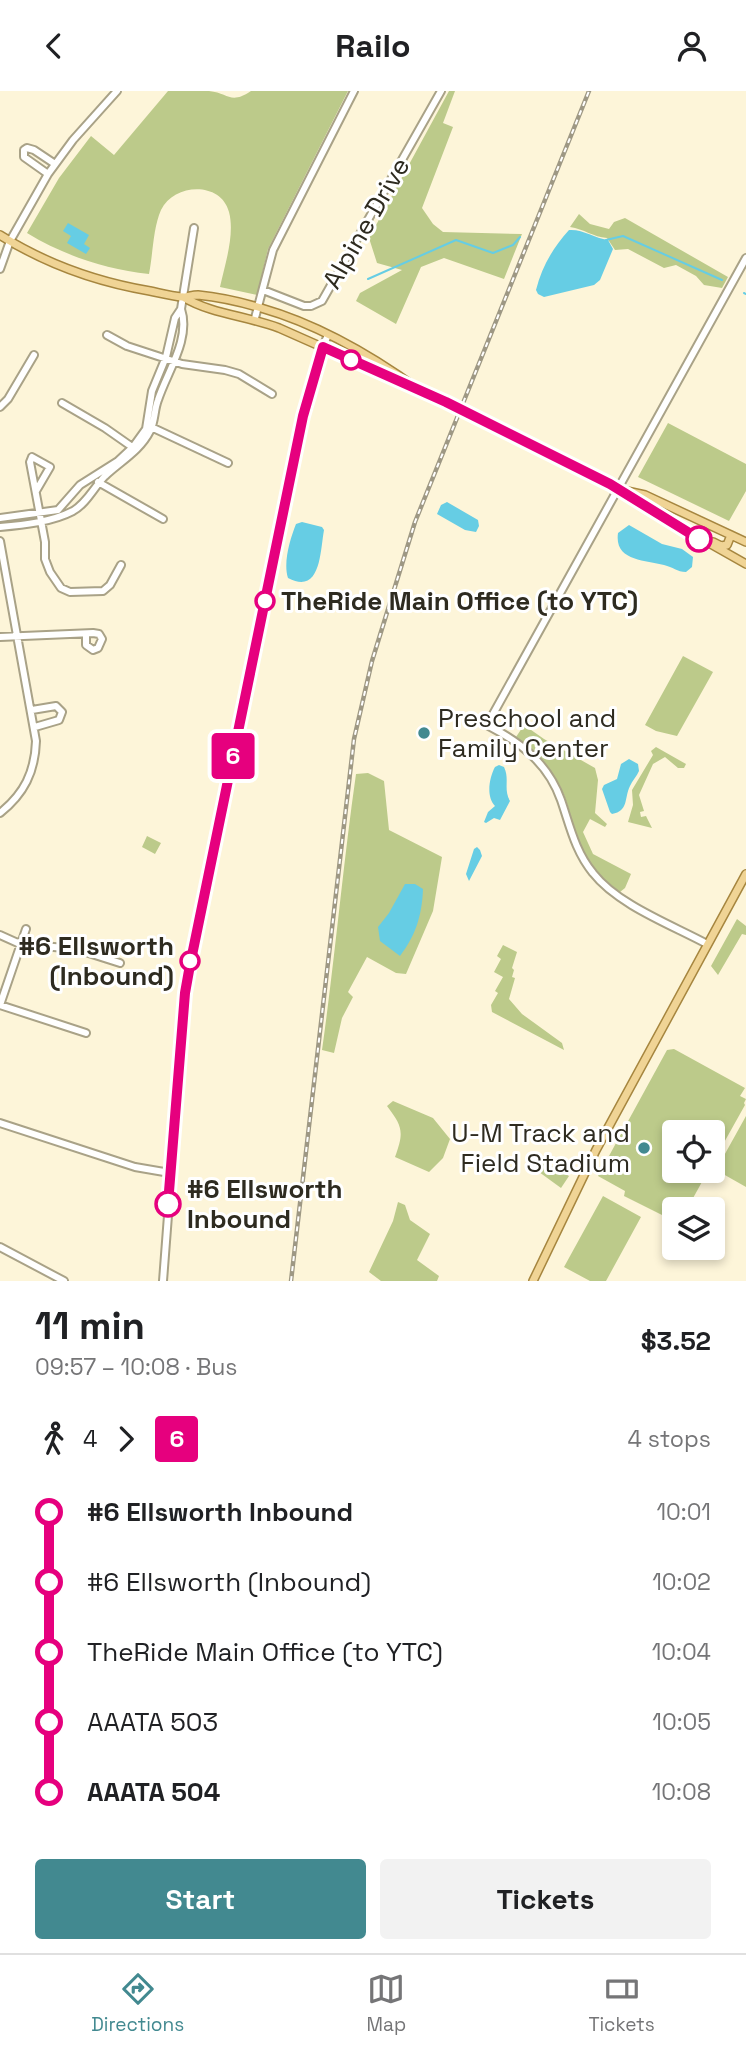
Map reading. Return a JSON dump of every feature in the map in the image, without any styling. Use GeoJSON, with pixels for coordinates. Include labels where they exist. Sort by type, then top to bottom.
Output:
{"type":"FeatureCollection","features":[{"type":"Feature","properties":{"kind":"main road"},"geometry":{"type":"LineString","coordinates":[[0,235],[48,261],[90,277],[183,297],[196,295],[259,307],[316,328],[418,389]]}},
{"type":"Feature","properties":{"kind":"main road"},"geometry":{"type":"LineString","coordinates":[[183,297],[199,307],[255,318],[446,402],[618,489],[640,505],[746,564]]}},
{"type":"Feature","properties":{"kind":"main road"},"geometry":{"type":"LineString","coordinates":[[618,489],[645,495],[746,542]]}},
{"type":"Feature","properties":{"kind":"main road"},"geometry":{"type":"LineString","coordinates":[[684,530],[695,531],[721,546],[727,545],[731,534]]}},
{"type":"Feature","properties":{"kind":"main road"},"geometry":{"type":"LineString","coordinates":[[533,1281],[596,1150],[746,874]]}},
{"type":"Feature","properties":{"kind":"street"},"geometry":{"type":"LineString","coordinates":[[0,268],[9,241],[48,174],[73,140],[117,91]]}},
{"type":"Feature","properties":{"kind":"street"},"geometry":{"type":"LineString","coordinates":[[255,318],[273,250],[354,91]]}},
{"type":"Feature","properties":{"kind":"street","name":"Alpine Drive"},"geometry":{"type":"LineString","coordinates":[[264,290],[304,306],[322,301],[441,91]]}},
{"type":"Feature","properties":{"kind":"street"},"geometry":{"type":"LineString","coordinates":[[48,174],[27,160],[23,154],[24,150],[34,150],[55,164]]}},
{"type":"Feature","properties":{"kind":"street"},"geometry":{"type":"LineString","coordinates":[[150,426],[152,391],[166,358],[175,318],[181,309],[194,229]]}},
{"type":"Feature","properties":{"kind":"street"},"geometry":{"type":"LineString","coordinates":[[0,250],[9,241]]}},
{"type":"Feature","properties":{"kind":"street"},"geometry":{"type":"LineString","coordinates":[[707,944],[623,899],[596,877],[576,846],[560,798],[546,771],[520,744],[487,725],[746,258]]}},
{"type":"Feature","properties":{"kind":"street"},"geometry":{"type":"LineString","coordinates":[[0,518],[58,517],[78,507],[135,449],[150,426],[175,361],[184,320],[181,309]]}},
{"type":"Feature","properties":{"kind":"street"},"geometry":{"type":"LineString","coordinates":[[107,335],[127,346],[175,361],[239,374],[272,394]]}},
{"type":"Feature","properties":{"kind":"street"},"geometry":{"type":"LineString","coordinates":[[163,1281],[185,993],[303,416],[328,335]]}},
{"type":"Feature","properties":{"kind":"street"},"geometry":{"type":"LineString","coordinates":[[0,407],[8,399],[34,355]]}},
{"type":"Feature","properties":{"kind":"street"},"geometry":{"type":"LineString","coordinates":[[62,403],[135,449]]}},
{"type":"Feature","properties":{"kind":"street"},"geometry":{"type":"LineString","coordinates":[[150,426],[228,463]]}},
{"type":"Feature","properties":{"kind":"street"},"geometry":{"type":"LineString","coordinates":[[0,527],[58,510],[80,485],[135,449]]}},
{"type":"Feature","properties":{"kind":"street"},"geometry":{"type":"LineString","coordinates":[[36,491],[50,467],[32,457],[30,462],[41,517],[45,559],[50,572],[61,587],[71,592],[103,591],[110,585],[121,565]]}},
{"type":"Feature","properties":{"kind":"street"},"geometry":{"type":"LineString","coordinates":[[92,477],[163,519]]}},
{"type":"Feature","properties":{"kind":"street"},"geometry":{"type":"LineString","coordinates":[[0,541],[35,727],[36,757],[31,775],[23,789],[0,813]]}},
{"type":"Feature","properties":{"kind":"street"},"geometry":{"type":"LineString","coordinates":[[0,638],[86,634]]}},
{"type":"Feature","properties":{"kind":"street"},"geometry":{"type":"LineString","coordinates":[[32,710],[55,706],[62,712],[59,720],[35,727]]}},
{"type":"Feature","properties":{"kind":"street"},"geometry":{"type":"LineString","coordinates":[[26,929],[0,1005],[86,1033]]}},
{"type":"Feature","properties":{"kind":"street"},"geometry":{"type":"LineString","coordinates":[[0,935],[20,944],[76,949],[120,964]]}},
{"type":"Feature","properties":{"kind":"street"},"geometry":{"type":"LineString","coordinates":[[0,1123],[135,1167],[170,1173]]}},
{"type":"Feature","properties":{"kind":"street"},"geometry":{"type":"LineString","coordinates":[[0,1247],[64,1281]]}},
{"type":"Feature","properties":{"kind":"green space"},"geometry":{"type":"Polygon","coordinates":[[[168,91],[209,91],[234,98],[251,91],[348,91],[268,249],[257,295],[220,287],[229,249],[231,221],[224,202],[207,191],[186,191],[167,201],[158,217],[149,274],[86,260],[27,233],[59,178],[91,136],[114,155],[168,91]]]}},
{"type":"Feature","properties":{"kind":"green space"},"geometry":{"type":"Polygon","coordinates":[[[449,91],[455,91],[443,123],[453,127],[422,208],[433,224],[443,232],[522,234],[504,279],[444,258],[421,267],[396,324],[356,301],[360,293],[402,270],[377,263],[369,238],[449,91]]]}},
{"type":"Feature","properties":{"kind":"green space"},"geometry":{"type":"Polygon","coordinates":[[[579,214],[590,224],[609,229],[614,222],[625,218],[728,277],[722,288],[704,285],[696,276],[676,265],[664,268],[628,249],[615,250],[607,238],[570,227],[579,214]]]}},
{"type":"Feature","properties":{"kind":"green space"},"geometry":{"type":"Polygon","coordinates":[[[668,423],[746,464],[746,491],[729,521],[638,477],[668,423]]]}},
{"type":"Feature","properties":{"kind":"green space"},"geometry":{"type":"Polygon","coordinates":[[[683,656],[713,672],[677,736],[645,725],[683,656]]]}},
{"type":"Feature","properties":{"kind":"green space"},"geometry":{"type":"Polygon","coordinates":[[[524,725],[595,768],[598,780],[595,813],[607,824],[605,827],[590,819],[583,832],[593,854],[631,874],[625,888],[620,892],[598,874],[587,858],[578,841],[564,795],[550,770],[538,755],[516,737],[524,725]]]}},
{"type":"Feature","properties":{"kind":"green space"},"geometry":{"type":"Polygon","coordinates":[[[656,747],[686,764],[684,768],[678,768],[665,757],[653,764],[639,795],[644,811],[640,812],[641,817],[646,816],[652,828],[628,822],[633,805],[632,790],[653,755],[651,751],[656,747]]]}},
{"type":"Feature","properties":{"kind":"green space"},"geometry":{"type":"Polygon","coordinates":[[[368,773],[384,781],[389,830],[442,857],[433,911],[406,974],[396,973],[367,957],[348,992],[353,997],[342,1018],[334,1053],[322,1050],[347,843],[356,774],[368,773]]]}},
{"type":"Feature","properties":{"kind":"green space"},"geometry":{"type":"Polygon","coordinates":[[[147,836],[161,843],[155,854],[142,847],[147,836]]]}},
{"type":"Feature","properties":{"kind":"green space"},"geometry":{"type":"Polygon","coordinates":[[[737,919],[746,926],[746,935],[742,934],[718,975],[711,966],[737,919]]]}},
{"type":"Feature","properties":{"kind":"green space"},"geometry":{"type":"Polygon","coordinates":[[[503,945],[517,952],[512,968],[512,977],[515,978],[509,999],[522,1014],[562,1043],[564,1050],[492,1012],[491,1005],[498,993],[495,991],[503,977],[494,972],[501,959],[497,956],[503,945]]]}},
{"type":"Feature","properties":{"kind":"green space","name":"U-M Track and Field Stadium"},"geometry":{"type":"Polygon","coordinates":[[[674,1049],[745,1088],[740,1096],[746,1099],[725,1141],[725,1120],[662,1120],[662,1183],[701,1183],[694,1197],[662,1197],[662,1215],[624,1196],[625,1191],[598,1176],[667,1050],[674,1049]]]}},
{"type":"Feature","properties":{"kind":"green space"},"geometry":{"type":"Polygon","coordinates":[[[393,1101],[433,1118],[450,1139],[443,1158],[429,1172],[395,1157],[401,1135],[399,1125],[387,1106],[393,1101]]]}},
{"type":"Feature","properties":{"kind":"green space"},"geometry":{"type":"Polygon","coordinates":[[[746,1116],[746,1187],[725,1175],[725,1154],[746,1116]]]}},
{"type":"Feature","properties":{"kind":"green space"},"geometry":{"type":"Polygon","coordinates":[[[539,1159],[569,1176],[561,1188],[539,1172],[536,1164],[539,1159]]]}},
{"type":"Feature","properties":{"kind":"green space"},"geometry":{"type":"Polygon","coordinates":[[[603,1196],[641,1217],[606,1281],[590,1281],[564,1267],[603,1196]]]}},
{"type":"Feature","properties":{"kind":"green space"},"geometry":{"type":"Polygon","coordinates":[[[398,1202],[405,1205],[410,1220],[430,1234],[417,1260],[439,1276],[437,1281],[381,1281],[369,1272],[393,1221],[398,1202]]]}},
{"type":"Feature","properties":{"kind":"water"},"geometry":{"type":"Polygon","coordinates":[[[68,223],[89,235],[84,244],[90,248],[86,254],[67,243],[71,236],[63,231],[68,223]]]}},
{"type":"Feature","properties":{"kind":"water"},"geometry":{"type":"Polygon","coordinates":[[[569,230],[608,240],[613,249],[600,280],[594,285],[544,297],[536,290],[541,273],[569,230]]]}},
{"type":"Feature","properties":{"kind":"water"},"geometry":{"type":"Polygon","coordinates":[[[447,502],[478,520],[476,532],[465,530],[437,514],[441,505],[447,502]]]}},
{"type":"Feature","properties":{"kind":"water"},"geometry":{"type":"Polygon","coordinates":[[[302,522],[322,527],[324,530],[317,569],[307,581],[299,582],[288,578],[286,565],[296,524],[302,522]]]}},
{"type":"Feature","properties":{"kind":"water"},"geometry":{"type":"Polygon","coordinates":[[[629,525],[662,544],[682,549],[693,557],[692,567],[683,572],[626,554],[618,542],[618,533],[629,525]]]}},
{"type":"Feature","properties":{"kind":"water"},"geometry":{"type":"Polygon","coordinates":[[[629,759],[638,764],[639,771],[630,786],[624,807],[612,814],[602,789],[604,785],[617,779],[621,764],[629,759]]]}},
{"type":"Feature","properties":{"kind":"water"},"geometry":{"type":"Polygon","coordinates":[[[499,765],[506,771],[510,801],[500,820],[494,818],[486,823],[484,822],[488,812],[495,806],[489,793],[491,776],[499,765]]]}},
{"type":"Feature","properties":{"kind":"water"},"geometry":{"type":"Polygon","coordinates":[[[477,847],[482,856],[469,881],[466,874],[477,847]]]}},
{"type":"Feature","properties":{"kind":"water"},"geometry":{"type":"Polygon","coordinates":[[[405,884],[415,884],[423,889],[420,916],[400,956],[380,941],[378,927],[405,884]]]}},
{"type":"Feature","properties":{"kind":"waterway"},"geometry":{"type":"LineString","coordinates":[[606,240],[623,236],[722,280]]}},
{"type":"Feature","properties":{"kind":"waterway"},"geometry":{"type":"LineString","coordinates":[[368,279],[456,240],[493,253],[513,245],[520,237]]}},
{"type":"Feature","properties":{"kind":"railway"},"geometry":{"type":"LineString","coordinates":[[291,1281],[354,739],[372,661],[415,522],[589,91]]}},
{"type":"Feature","properties":{"kind":"bus line","name":"6"},"geometry":{"type":"LineString","coordinates":[[168,1204],[185,993],[190,965],[303,416],[323,347],[446,402],[610,484],[699,539]]}},
{"type":"Feature","properties":{"kind":"place","name":"TheRide Main Office (to YTC)"},"geometry":{"type":"Point","coordinates":[265,601]}},
{"type":"Feature","properties":{"kind":"place","name":"Preschool and Family Center"},"geometry":{"type":"Point","coordinates":[424,733]}},
{"type":"Feature","properties":{"kind":"place","name":"#6 Ellsworth (Inbound)"},"geometry":{"type":"Point","coordinates":[190,961]}},
{"type":"Feature","properties":{"kind":"place","name":"U-M Track and Field Stadium"},"geometry":{"type":"Point","coordinates":[644,1148]}},
{"type":"Feature","properties":{"kind":"place","name":"#6 Ellsworth Inbound"},"geometry":{"type":"Point","coordinates":[168,1204]}}]}
